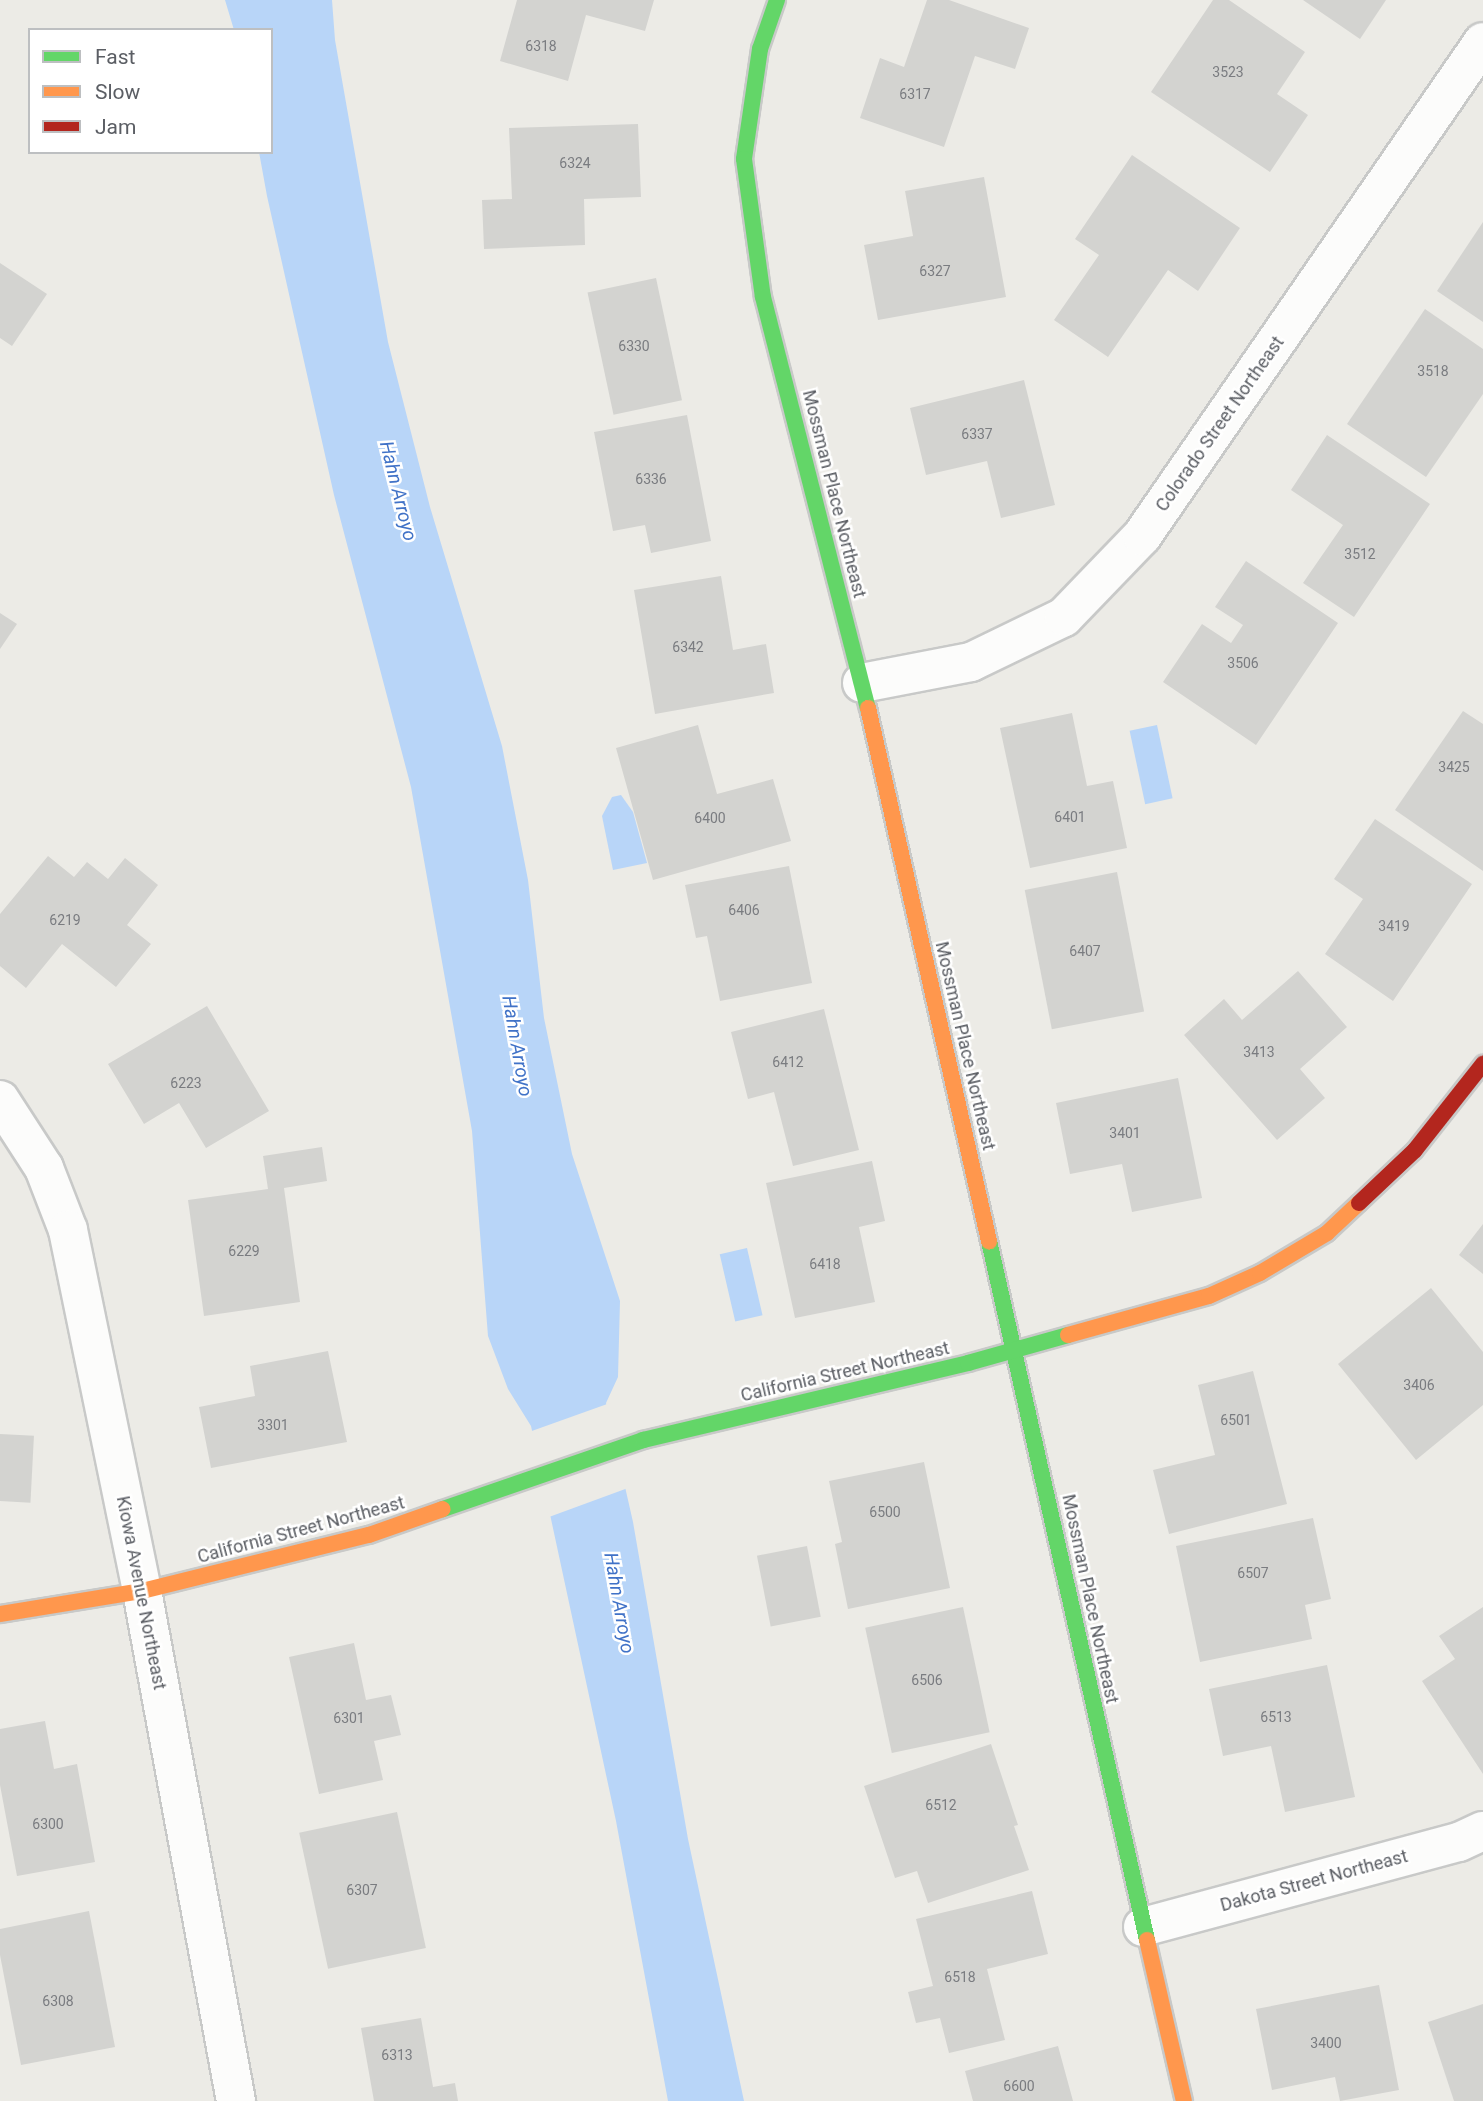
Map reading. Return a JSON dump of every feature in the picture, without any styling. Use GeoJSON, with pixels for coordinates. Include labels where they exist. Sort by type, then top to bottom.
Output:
{"type":"FeatureCollection","features":[{"type":"Feature","properties":{"kind":"street","name":"Mossman Place Northeast"},"geometry":{"type":"LineString","coordinates":[[777,0],[760,49],[744,159],[763,296],[862,683],[1184,2101]]}},
{"type":"Feature","properties":{"kind":"street","name":"Colorado Street Northeast"},"geometry":{"type":"LineString","coordinates":[[862,683],[971,662],[1064,617],[1142,536],[1483,42]]}},
{"type":"Feature","properties":{"kind":"street","name":"California Street Northeast"},"geometry":{"type":"LineString","coordinates":[[0,1614],[142,1591],[369,1535],[643,1440],[1014,1351],[1209,1296],[1260,1273],[1315,1240],[1415,1150],[1483,1064]]}},
{"type":"Feature","properties":{"kind":"street","name":"Kiowa Avenue Northeast"},"geometry":{"type":"LineString","coordinates":[[0,1100],[44,1168],[68,1230],[142,1591],[236,2101]]}},
{"type":"Feature","properties":{"kind":"street","name":"Dakota Street Northeast"},"geometry":{"type":"LineString","coordinates":[[1143,1927],[1459,1842],[1483,1831]]}},
{"type":"Feature","properties":{"kind":"water","name":"Hahn Arroyo"},"geometry":{"type":"Polygon","coordinates":[[[225,0],[332,0],[335,40],[388,342],[430,507],[502,746],[528,880],[544,1018],[572,1154],[620,1301],[618,1377],[606,1403],[633,1522],[688,1839],[744,2101],[668,2101],[616,1821],[531,1426],[508,1389],[488,1336],[472,1131],[411,787],[334,495],[267,196],[259,154],[273,154],[273,28],[233,28],[225,0]]]}},
{"type":"Feature","properties":{"kind":"water"},"geometry":{"type":"Polygon","coordinates":[[[1157,725],[1173,798],[1145,804],[1130,731],[1157,725]]]}},
{"type":"Feature","properties":{"kind":"water"},"geometry":{"type":"Polygon","coordinates":[[[621,795],[633,812],[647,863],[613,870],[602,816],[612,797],[621,795]]]}},
{"type":"Feature","properties":{"kind":"water"},"geometry":{"type":"Polygon","coordinates":[[[747,1248],[763,1315],[735,1322],[720,1254],[747,1248]]]}},
{"type":"Feature","properties":{"kind":"pier"},"geometry":{"type":"Polygon","coordinates":[[[610,1403],[628,1488],[549,1517],[529,1432],[610,1403]]]}},
{"type":"Feature","properties":{"kind":"building"},"geometry":{"type":"Polygon","coordinates":[[[517,0],[654,0],[645,31],[586,15],[568,81],[500,61],[517,0]]]}},
{"type":"Feature","properties":{"kind":"building"},"geometry":{"type":"Polygon","coordinates":[[[927,0],[949,0],[1029,28],[1015,69],[975,56],[944,147],[860,118],[880,58],[904,67],[927,0]]]}},
{"type":"Feature","properties":{"kind":"building"},"geometry":{"type":"Polygon","coordinates":[[[1213,0],[1229,0],[1305,52],[1277,94],[1308,115],[1270,172],[1151,92],[1213,0]]]}},
{"type":"Feature","properties":{"kind":"building"},"geometry":{"type":"Polygon","coordinates":[[[1303,0],[1386,0],[1360,39],[1303,0]]]}},
{"type":"Feature","properties":{"kind":"building"},"geometry":{"type":"Polygon","coordinates":[[[638,124],[641,197],[584,199],[585,245],[484,249],[482,200],[512,199],[509,128],[638,124]]]}},
{"type":"Feature","properties":{"kind":"building"},"geometry":{"type":"Polygon","coordinates":[[[1132,155],[1240,228],[1198,291],[1168,270],[1108,357],[1054,320],[1099,255],[1075,239],[1132,155]]]}},
{"type":"Feature","properties":{"kind":"building"},"geometry":{"type":"Polygon","coordinates":[[[984,177],[1006,297],[878,320],[864,245],[913,236],[905,191],[984,177]]]}},
{"type":"Feature","properties":{"kind":"building"},"geometry":{"type":"Polygon","coordinates":[[[1483,222],[1483,322],[1437,291],[1483,222]]]}},
{"type":"Feature","properties":{"kind":"building"},"geometry":{"type":"Polygon","coordinates":[[[0,263],[47,294],[12,346],[0,338],[0,263]]]}},
{"type":"Feature","properties":{"kind":"building"},"geometry":{"type":"Polygon","coordinates":[[[656,278],[682,400],[614,415],[588,293],[656,278]]]}},
{"type":"Feature","properties":{"kind":"building"},"geometry":{"type":"Polygon","coordinates":[[[1425,309],[1483,349],[1483,394],[1426,477],[1347,424],[1425,309]]]}},
{"type":"Feature","properties":{"kind":"building"},"geometry":{"type":"Polygon","coordinates":[[[1024,380],[1055,505],[1001,518],[987,461],[926,475],[910,408],[1024,380]]]}},
{"type":"Feature","properties":{"kind":"building"},"geometry":{"type":"Polygon","coordinates":[[[687,415],[711,541],[651,553],[645,525],[613,531],[594,432],[687,415]]]}},
{"type":"Feature","properties":{"kind":"building"},"geometry":{"type":"Polygon","coordinates":[[[1327,435],[1430,504],[1354,617],[1303,583],[1343,525],[1291,490],[1327,435]]]}},
{"type":"Feature","properties":{"kind":"building"},"geometry":{"type":"Polygon","coordinates":[[[1246,561],[1338,623],[1256,745],[1163,682],[1202,624],[1231,643],[1243,625],[1215,607],[1246,561]]]}},
{"type":"Feature","properties":{"kind":"building"},"geometry":{"type":"Polygon","coordinates":[[[721,576],[733,650],[766,644],[774,693],[655,714],[634,590],[721,576]]]}},
{"type":"Feature","properties":{"kind":"building"},"geometry":{"type":"Polygon","coordinates":[[[0,613],[17,624],[0,649],[0,613]]]}},
{"type":"Feature","properties":{"kind":"building"},"geometry":{"type":"Polygon","coordinates":[[[1463,711],[1483,724],[1483,871],[1395,810],[1463,711]]]}},
{"type":"Feature","properties":{"kind":"building"},"geometry":{"type":"Polygon","coordinates":[[[1072,713],[1087,786],[1113,781],[1127,848],[1030,868],[1000,728],[1072,713]]]}},
{"type":"Feature","properties":{"kind":"building"},"geometry":{"type":"Polygon","coordinates":[[[698,725],[717,794],[773,779],[791,841],[653,880],[616,748],[698,725]]]}},
{"type":"Feature","properties":{"kind":"building"},"geometry":{"type":"Polygon","coordinates":[[[1375,819],[1472,884],[1393,1001],[1325,954],[1363,899],[1334,879],[1375,819]]]}},
{"type":"Feature","properties":{"kind":"building"},"geometry":{"type":"Polygon","coordinates":[[[48,856],[74,877],[87,862],[108,879],[125,858],[158,885],[127,925],[151,944],[116,987],[62,944],[26,988],[0,966],[0,914],[48,856]]]}},
{"type":"Feature","properties":{"kind":"building"},"geometry":{"type":"Polygon","coordinates":[[[789,866],[812,983],[720,1001],[707,936],[696,938],[685,885],[789,866]]]}},
{"type":"Feature","properties":{"kind":"building"},"geometry":{"type":"Polygon","coordinates":[[[1117,872],[1144,1011],[1052,1029],[1025,890],[1117,872]]]}},
{"type":"Feature","properties":{"kind":"building"},"geometry":{"type":"Polygon","coordinates":[[[1298,971],[1347,1027],[1300,1069],[1325,1098],[1277,1140],[1184,1035],[1224,999],[1242,1020],[1298,971]]]}},
{"type":"Feature","properties":{"kind":"building"},"geometry":{"type":"Polygon","coordinates":[[[207,1006],[269,1111],[206,1148],[179,1103],[144,1124],[108,1064],[207,1006]]]}},
{"type":"Feature","properties":{"kind":"building"},"geometry":{"type":"Polygon","coordinates":[[[824,1009],[859,1150],[793,1166],[774,1092],[748,1099],[731,1032],[824,1009]]]}},
{"type":"Feature","properties":{"kind":"building"},"geometry":{"type":"Polygon","coordinates":[[[1178,1078],[1202,1198],[1132,1212],[1122,1164],[1070,1174],[1056,1103],[1178,1078]]]}},
{"type":"Feature","properties":{"kind":"building"},"geometry":{"type":"Polygon","coordinates":[[[322,1147],[327,1181],[284,1188],[300,1302],[204,1316],[188,1200],[268,1189],[263,1156],[322,1147]]]}},
{"type":"Feature","properties":{"kind":"building"},"geometry":{"type":"Polygon","coordinates":[[[872,1161],[885,1221],[859,1227],[875,1302],[795,1318],[766,1183],[872,1161]]]}},
{"type":"Feature","properties":{"kind":"building"},"geometry":{"type":"Polygon","coordinates":[[[1483,1224],[1483,1274],[1459,1255],[1483,1224]]]}},
{"type":"Feature","properties":{"kind":"building"},"geometry":{"type":"Polygon","coordinates":[[[1431,1288],[1483,1352],[1483,1405],[1416,1460],[1338,1364],[1431,1288]]]}},
{"type":"Feature","properties":{"kind":"building"},"geometry":{"type":"Polygon","coordinates":[[[328,1351],[347,1442],[211,1468],[199,1407],[255,1396],[250,1366],[328,1351]]]}},
{"type":"Feature","properties":{"kind":"building"},"geometry":{"type":"Polygon","coordinates":[[[1253,1371],[1287,1504],[1169,1534],[1153,1470],[1215,1455],[1198,1385],[1253,1371]]]}},
{"type":"Feature","properties":{"kind":"building"},"geometry":{"type":"Polygon","coordinates":[[[0,1434],[34,1436],[30,1503],[0,1501],[0,1434]]]}},
{"type":"Feature","properties":{"kind":"building"},"geometry":{"type":"Polygon","coordinates":[[[924,1462],[950,1588],[848,1609],[835,1544],[842,1542],[829,1481],[924,1462]]]}},
{"type":"Feature","properties":{"kind":"building"},"geometry":{"type":"Polygon","coordinates":[[[1313,1518],[1331,1599],[1305,1605],[1312,1639],[1200,1662],[1176,1546],[1313,1518]]]}},
{"type":"Feature","properties":{"kind":"building"},"geometry":{"type":"Polygon","coordinates":[[[807,1546],[821,1617],[771,1626],[757,1556],[807,1546]]]}},
{"type":"Feature","properties":{"kind":"building"},"geometry":{"type":"Polygon","coordinates":[[[963,1607],[990,1732],[892,1753],[865,1628],[963,1607]]]}},
{"type":"Feature","properties":{"kind":"building"},"geometry":{"type":"Polygon","coordinates":[[[1483,1607],[1483,1774],[1422,1681],[1455,1659],[1439,1636],[1483,1607]]]}},
{"type":"Feature","properties":{"kind":"building"},"geometry":{"type":"Polygon","coordinates":[[[354,1643],[366,1700],[391,1695],[401,1735],[374,1741],[383,1780],[319,1794],[289,1657],[354,1643]]]}},
{"type":"Feature","properties":{"kind":"building"},"geometry":{"type":"Polygon","coordinates":[[[1327,1665],[1355,1797],[1285,1812],[1271,1746],[1223,1756],[1209,1689],[1327,1665]]]}},
{"type":"Feature","properties":{"kind":"building"},"geometry":{"type":"Polygon","coordinates":[[[45,1721],[54,1769],[77,1764],[95,1862],[17,1876],[0,1785],[0,1729],[45,1721]]]}},
{"type":"Feature","properties":{"kind":"building"},"geometry":{"type":"Polygon","coordinates":[[[991,1744],[1018,1825],[1014,1826],[1029,1870],[928,1903],[917,1871],[895,1878],[864,1786],[991,1744]]]}},
{"type":"Feature","properties":{"kind":"building"},"geometry":{"type":"Polygon","coordinates":[[[397,1812],[426,1948],[328,1969],[299,1833],[397,1812]]]}},
{"type":"Feature","properties":{"kind":"building"},"geometry":{"type":"Polygon","coordinates":[[[1032,1891],[1048,1954],[987,1969],[1005,2040],[949,2053],[940,2018],[916,2023],[908,1992],[933,1986],[916,1919],[1032,1891]]]}},
{"type":"Feature","properties":{"kind":"building"},"geometry":{"type":"Polygon","coordinates":[[[89,1911],[115,2047],[21,2065],[0,1955],[0,1929],[89,1911]]]}},
{"type":"Feature","properties":{"kind":"building"},"geometry":{"type":"Polygon","coordinates":[[[1379,1985],[1399,2090],[1340,2101],[1335,2077],[1272,2090],[1256,2009],[1379,1985]]]}},
{"type":"Feature","properties":{"kind":"building"},"geometry":{"type":"Polygon","coordinates":[[[1483,2004],[1483,2101],[1454,2101],[1428,2022],[1483,2004]]]}},
{"type":"Feature","properties":{"kind":"building"},"geometry":{"type":"Polygon","coordinates":[[[421,2018],[433,2087],[455,2083],[458,2101],[374,2101],[361,2028],[421,2018]]]}},
{"type":"Feature","properties":{"kind":"building"},"geometry":{"type":"Polygon","coordinates":[[[1058,2046],[1073,2101],[973,2101],[965,2071],[1058,2046]]]}},
{"type":"Feature","properties":{"kind":"traffic: fast"},"geometry":{"type":"LineString","coordinates":[[777,0],[760,49],[744,159],[763,297],[868,708]]}},
{"type":"Feature","properties":{"kind":"traffic: fast"},"geometry":{"type":"LineString","coordinates":[[989,1241],[1147,1940]]}},
{"type":"Feature","properties":{"kind":"traffic: fast"},"geometry":{"type":"LineString","coordinates":[[443,1509],[643,1440],[968,1363],[1068,1335]]}},
{"type":"Feature","properties":{"kind":"traffic: slow"},"geometry":{"type":"LineString","coordinates":[[868,708],[989,1241]]}},
{"type":"Feature","properties":{"kind":"traffic: slow"},"geometry":{"type":"LineString","coordinates":[[1068,1335],[1209,1296],[1260,1273],[1327,1233],[1359,1203]]}},
{"type":"Feature","properties":{"kind":"traffic: slow"},"geometry":{"type":"LineString","coordinates":[[0,1614],[142,1591],[369,1535],[443,1509]]}},
{"type":"Feature","properties":{"kind":"traffic: slow"},"geometry":{"type":"LineString","coordinates":[[1147,1940],[1184,2101]]}},
{"type":"Feature","properties":{"kind":"traffic: jam"},"geometry":{"type":"LineString","coordinates":[[1359,1203],[1415,1150],[1483,1064]]}}]}
